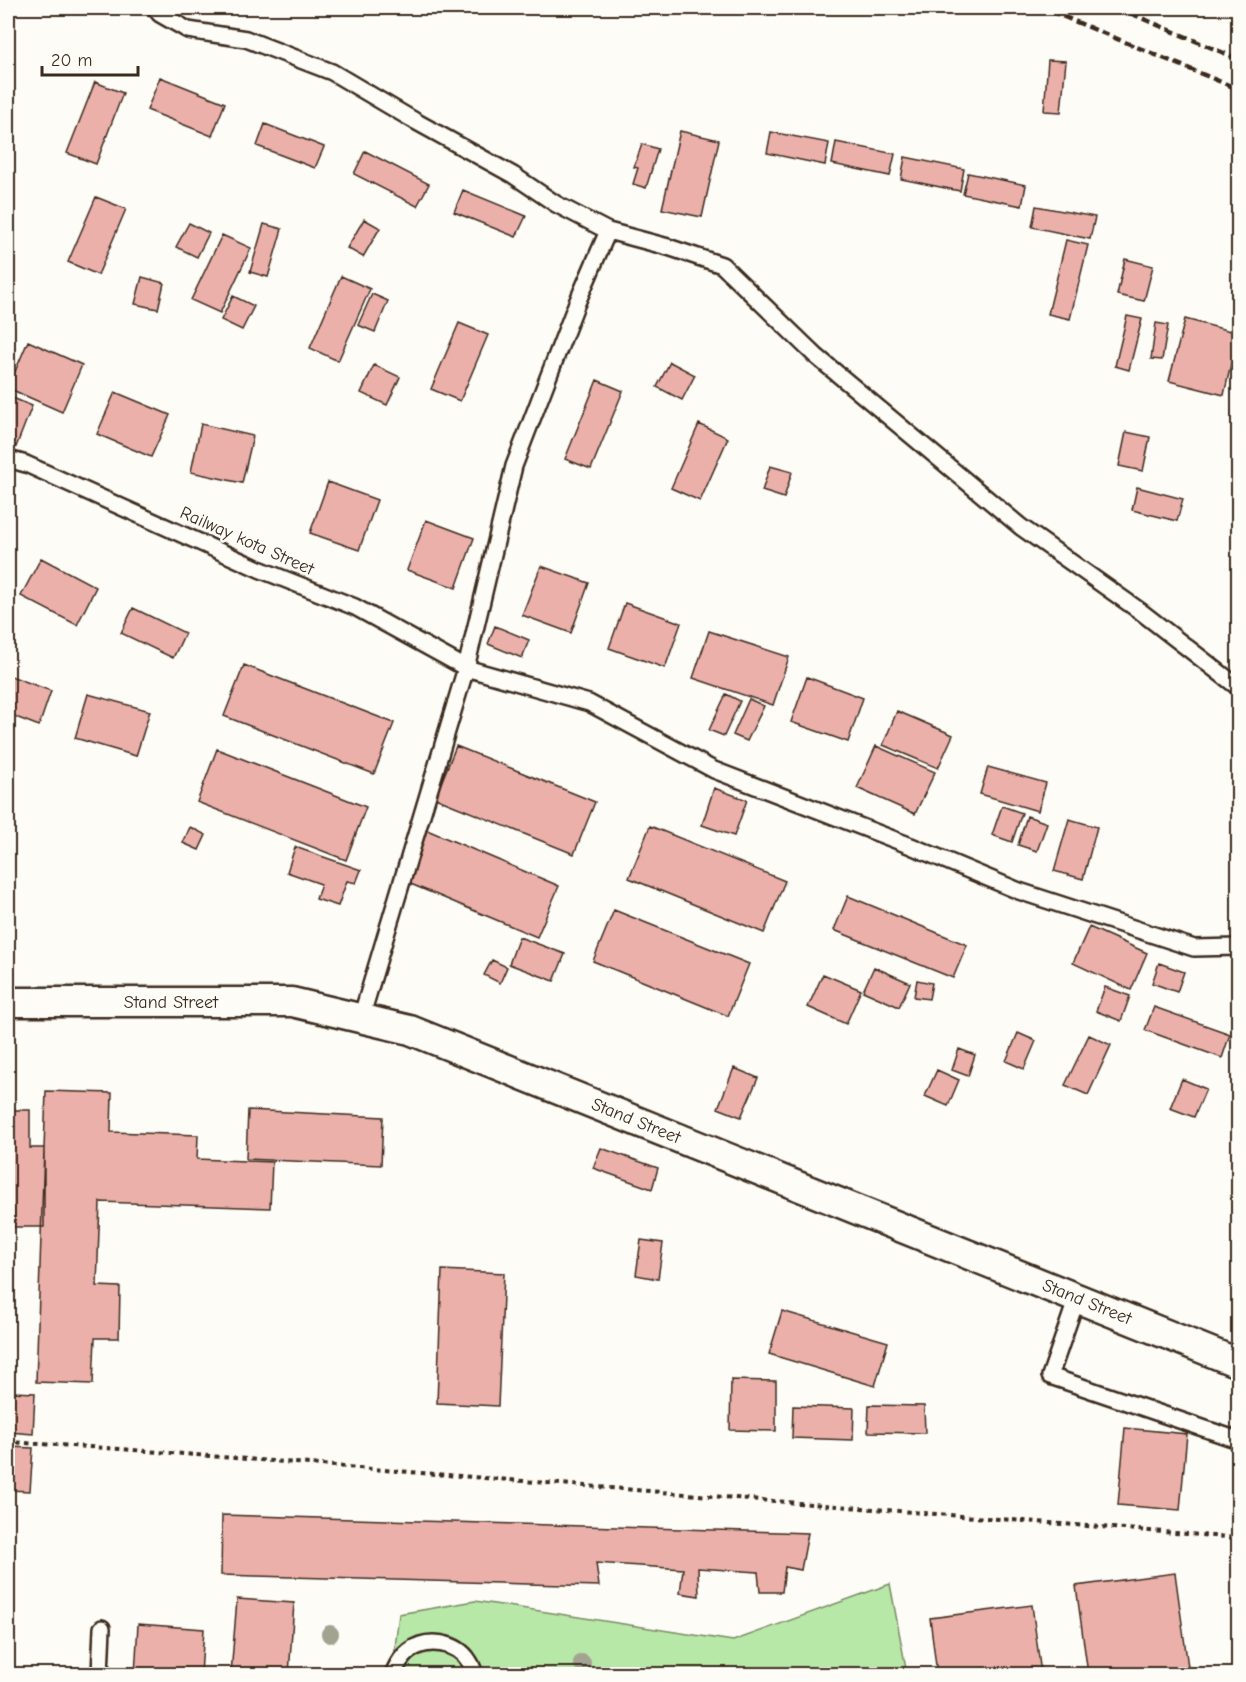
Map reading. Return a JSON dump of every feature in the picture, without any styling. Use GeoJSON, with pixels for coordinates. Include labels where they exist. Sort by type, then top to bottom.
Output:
{"type":"FeatureCollection","features":[{"type":"Feature","properties":{"kind":"street","name":"Stand Street"},"geometry":{"type":"LineString","coordinates":[[8,1002],[292,1002],[410,1030],[1239,1363]]}},
{"type":"Feature","properties":{"kind":"lane"},"geometry":{"type":"LineString","coordinates":[[155,8],[160,14],[188,30],[246,39],[332,72],[513,175],[556,204],[608,231],[668,247],[722,265],[816,356],[1021,527],[1140,610],[1239,687]]}},
{"type":"Feature","properties":{"kind":"lane"},"geometry":{"type":"LineString","coordinates":[[361,1018],[466,668],[514,465],[576,305],[608,231]]}},
{"type":"Feature","properties":{"kind":"lane","name":"Railway kota Street"},"geometry":{"type":"LineString","coordinates":[[8,459],[36,469],[259,569],[355,607],[466,668],[589,703],[714,770],[911,846],[1019,891],[1194,948],[1239,947]]}},
{"type":"Feature","properties":{"kind":"lane"},"geometry":{"type":"LineString","coordinates":[[1077,1298],[1050,1376],[1239,1440]]}},
{"type":"Feature","properties":{"kind":"lane"},"geometry":{"type":"LineString","coordinates":[[100,1674],[102,1628]]}},
{"type":"Feature","properties":{"kind":"lane"},"geometry":{"type":"LineString","coordinates":[[393,1674],[398,1662],[409,1650],[424,1643],[441,1643],[457,1649],[469,1660],[475,1674]]}},
{"type":"Feature","properties":{"kind":"path"},"geometry":{"type":"LineString","coordinates":[[8,1442],[121,1449],[1239,1538]]}},
{"type":"Feature","properties":{"kind":"green space"},"geometry":{"type":"Polygon","coordinates":[[[890,1584],[907,1674],[392,1674],[399,1614],[475,1601],[733,1641],[890,1584]]]}},
{"type":"Feature","properties":{"kind":"building"},"geometry":{"type":"Polygon","coordinates":[[[1048,60],[1066,61],[1061,112],[1044,111],[1048,60]]]}},
{"type":"Feature","properties":{"kind":"building"},"geometry":{"type":"Polygon","coordinates":[[[160,77],[225,103],[212,136],[147,110],[160,77]]]}},
{"type":"Feature","properties":{"kind":"building"},"geometry":{"type":"Polygon","coordinates":[[[95,82],[123,93],[96,164],[67,153],[95,82]]]}},
{"type":"Feature","properties":{"kind":"building"},"geometry":{"type":"Polygon","coordinates":[[[265,124],[324,147],[315,168],[257,146],[265,124]]]}},
{"type":"Feature","properties":{"kind":"building"},"geometry":{"type":"Polygon","coordinates":[[[680,131],[719,140],[702,217],[662,209],[680,131]]]}},
{"type":"Feature","properties":{"kind":"building"},"geometry":{"type":"Polygon","coordinates":[[[771,132],[829,143],[825,165],[767,153],[771,132]]]}},
{"type":"Feature","properties":{"kind":"building"},"geometry":{"type":"Polygon","coordinates":[[[836,142],[895,154],[890,176],[832,164],[836,142]]]}},
{"type":"Feature","properties":{"kind":"building"},"geometry":{"type":"Polygon","coordinates":[[[642,144],[658,149],[646,188],[633,184],[638,168],[634,167],[642,144]]]}},
{"type":"Feature","properties":{"kind":"building"},"geometry":{"type":"Polygon","coordinates":[[[365,151],[429,184],[417,206],[354,174],[365,151]]]}},
{"type":"Feature","properties":{"kind":"building"},"geometry":{"type":"Polygon","coordinates":[[[905,157],[964,169],[960,191],[901,179],[905,157]]]}},
{"type":"Feature","properties":{"kind":"building"},"geometry":{"type":"Polygon","coordinates":[[[968,173],[1026,185],[1022,206],[963,194],[968,173]]]}},
{"type":"Feature","properties":{"kind":"building"},"geometry":{"type":"Polygon","coordinates":[[[463,190],[526,216],[516,237],[454,212],[463,190]]]}},
{"type":"Feature","properties":{"kind":"building"},"geometry":{"type":"Polygon","coordinates":[[[96,197],[126,209],[98,275],[68,262],[96,197]]]}},
{"type":"Feature","properties":{"kind":"building"},"geometry":{"type":"Polygon","coordinates":[[[1036,206],[1095,217],[1090,239],[1032,227],[1036,206]]]}},
{"type":"Feature","properties":{"kind":"building"},"geometry":{"type":"Polygon","coordinates":[[[364,219],[380,228],[363,257],[347,248],[364,219]]]}},
{"type":"Feature","properties":{"kind":"building"},"geometry":{"type":"Polygon","coordinates":[[[189,223],[209,233],[197,257],[176,247],[189,223]]]}},
{"type":"Feature","properties":{"kind":"building"},"geometry":{"type":"Polygon","coordinates":[[[264,224],[282,229],[268,277],[250,272],[264,224]]]}},
{"type":"Feature","properties":{"kind":"building"},"geometry":{"type":"Polygon","coordinates":[[[222,235],[251,248],[220,313],[191,300],[222,235]]]}},
{"type":"Feature","properties":{"kind":"building"},"geometry":{"type":"Polygon","coordinates":[[[1066,240],[1088,245],[1070,319],[1048,314],[1066,240]]]}},
{"type":"Feature","properties":{"kind":"building"},"geometry":{"type":"Polygon","coordinates":[[[1125,259],[1153,266],[1144,301],[1117,295],[1125,259]]]}},
{"type":"Feature","properties":{"kind":"building"},"geometry":{"type":"Polygon","coordinates":[[[341,276],[370,289],[338,361],[310,348],[341,276]]]}},
{"type":"Feature","properties":{"kind":"building"},"geometry":{"type":"Polygon","coordinates":[[[142,277],[164,283],[158,309],[135,304],[142,277]]]}},
{"type":"Feature","properties":{"kind":"building"},"geometry":{"type":"Polygon","coordinates":[[[372,294],[388,301],[375,332],[358,325],[372,294]]]}},
{"type":"Feature","properties":{"kind":"building"},"geometry":{"type":"Polygon","coordinates":[[[233,296],[254,306],[242,330],[221,320],[233,296]]]}},
{"type":"Feature","properties":{"kind":"building"},"geometry":{"type":"Polygon","coordinates":[[[1127,316],[1142,319],[1129,370],[1115,366],[1127,316]]]}},
{"type":"Feature","properties":{"kind":"building"},"geometry":{"type":"Polygon","coordinates":[[[1185,319],[1238,333],[1224,395],[1169,381],[1185,319]]]}},
{"type":"Feature","properties":{"kind":"building"},"geometry":{"type":"Polygon","coordinates":[[[459,323],[488,335],[460,401],[431,389],[459,323]]]}},
{"type":"Feature","properties":{"kind":"building"},"geometry":{"type":"Polygon","coordinates":[[[1156,323],[1168,325],[1162,360],[1151,359],[1156,323]]]}},
{"type":"Feature","properties":{"kind":"building"},"geometry":{"type":"Polygon","coordinates":[[[28,341],[82,365],[62,412],[8,388],[28,341]]]}},
{"type":"Feature","properties":{"kind":"building"},"geometry":{"type":"Polygon","coordinates":[[[670,362],[695,375],[682,400],[657,387],[670,362]]]}},
{"type":"Feature","properties":{"kind":"building"},"geometry":{"type":"Polygon","coordinates":[[[374,365],[400,377],[387,405],[361,393],[374,365]]]}},
{"type":"Feature","properties":{"kind":"building"},"geometry":{"type":"Polygon","coordinates":[[[597,380],[623,391],[591,469],[565,459],[597,380]]]}},
{"type":"Feature","properties":{"kind":"building"},"geometry":{"type":"Polygon","coordinates":[[[115,392],[170,415],[151,457],[97,434],[115,392]]]}},
{"type":"Feature","properties":{"kind":"building"},"geometry":{"type":"Polygon","coordinates":[[[8,396],[32,406],[16,447],[8,443],[8,396]]]}},
{"type":"Feature","properties":{"kind":"building"},"geometry":{"type":"Polygon","coordinates":[[[201,424],[253,436],[242,483],[191,472],[201,424]]]}},
{"type":"Feature","properties":{"kind":"building"},"geometry":{"type":"Polygon","coordinates":[[[699,424],[728,438],[700,501],[671,488],[699,424]]]}},
{"type":"Feature","properties":{"kind":"building"},"geometry":{"type":"Polygon","coordinates":[[[1126,432],[1150,437],[1143,471],[1119,466],[1126,432]]]}},
{"type":"Feature","properties":{"kind":"building"},"geometry":{"type":"Polygon","coordinates":[[[770,466],[792,472],[784,498],[762,491],[770,466]]]}},
{"type":"Feature","properties":{"kind":"building"},"geometry":{"type":"Polygon","coordinates":[[[328,482],[377,500],[359,550],[310,533],[328,482]]]}},
{"type":"Feature","properties":{"kind":"building"},"geometry":{"type":"Polygon","coordinates":[[[1137,487],[1183,499],[1177,521],[1132,510],[1137,487]]]}},
{"type":"Feature","properties":{"kind":"building"},"geometry":{"type":"Polygon","coordinates":[[[426,520],[474,538],[456,588],[407,570],[426,520]]]}},
{"type":"Feature","properties":{"kind":"building"},"geometry":{"type":"Polygon","coordinates":[[[41,558],[96,587],[77,625],[21,596],[41,558]]]}},
{"type":"Feature","properties":{"kind":"building"},"geometry":{"type":"Polygon","coordinates":[[[541,566],[589,583],[571,633],[522,615],[541,566]]]}},
{"type":"Feature","properties":{"kind":"building"},"geometry":{"type":"Polygon","coordinates":[[[625,603],[681,623],[665,668],[609,648],[625,603]]]}},
{"type":"Feature","properties":{"kind":"building"},"geometry":{"type":"Polygon","coordinates":[[[133,608],[185,633],[173,658],[121,633],[133,608]]]}},
{"type":"Feature","properties":{"kind":"building"},"geometry":{"type":"Polygon","coordinates":[[[495,626],[529,640],[522,658],[488,644],[495,626]]]}},
{"type":"Feature","properties":{"kind":"building"},"geometry":{"type":"Polygon","coordinates":[[[709,631],[789,657],[773,705],[693,678],[709,631]]]}},
{"type":"Feature","properties":{"kind":"building"},"geometry":{"type":"Polygon","coordinates":[[[244,665],[394,723],[374,774],[224,716],[244,665]]]}},
{"type":"Feature","properties":{"kind":"building"},"geometry":{"type":"Polygon","coordinates":[[[8,675],[51,691],[39,726],[8,714],[8,675]]]}},
{"type":"Feature","properties":{"kind":"building"},"geometry":{"type":"Polygon","coordinates":[[[807,677],[863,698],[848,742],[791,722],[807,677]]]}},
{"type":"Feature","properties":{"kind":"building"},"geometry":{"type":"Polygon","coordinates":[[[88,694],[150,711],[136,756],[75,738],[88,694]]]}},
{"type":"Feature","properties":{"kind":"building"},"geometry":{"type":"Polygon","coordinates":[[[726,694],[740,701],[724,736],[709,730],[726,694]]]}},
{"type":"Feature","properties":{"kind":"building"},"geometry":{"type":"Polygon","coordinates":[[[749,699],[764,706],[747,741],[733,735],[749,699]]]}},
{"type":"Feature","properties":{"kind":"building"},"geometry":{"type":"Polygon","coordinates":[[[897,711],[953,735],[938,768],[883,745],[897,711]]]}},
{"type":"Feature","properties":{"kind":"building"},"geometry":{"type":"Polygon","coordinates":[[[456,746],[595,802],[574,854],[435,798],[456,746]]]}},
{"type":"Feature","properties":{"kind":"building"},"geometry":{"type":"Polygon","coordinates":[[[876,746],[935,772],[915,814],[857,788],[876,746]]]}},
{"type":"Feature","properties":{"kind":"building"},"geometry":{"type":"Polygon","coordinates":[[[217,749],[366,807],[346,860],[197,802],[217,749]]]}},
{"type":"Feature","properties":{"kind":"building"},"geometry":{"type":"Polygon","coordinates":[[[988,767],[1046,783],[1038,811],[980,794],[988,767]]]}},
{"type":"Feature","properties":{"kind":"building"},"geometry":{"type":"Polygon","coordinates":[[[714,788],[747,800],[734,836],[702,825],[714,788]]]}},
{"type":"Feature","properties":{"kind":"building"},"geometry":{"type":"Polygon","coordinates":[[[1002,806],[1022,813],[1012,842],[992,835],[1002,806]]]}},
{"type":"Feature","properties":{"kind":"building"},"geometry":{"type":"Polygon","coordinates":[[[1027,816],[1047,823],[1037,851],[1018,845],[1027,816]]]}},
{"type":"Feature","properties":{"kind":"building"},"geometry":{"type":"Polygon","coordinates":[[[1069,819],[1097,827],[1083,879],[1054,871],[1069,819]]]}},
{"type":"Feature","properties":{"kind":"building"},"geometry":{"type":"Polygon","coordinates":[[[650,826],[785,881],[764,933],[629,878],[650,826]]]}},
{"type":"Feature","properties":{"kind":"building"},"geometry":{"type":"Polygon","coordinates":[[[190,827],[206,835],[199,850],[183,843],[190,827]]]}},
{"type":"Feature","properties":{"kind":"building"},"geometry":{"type":"Polygon","coordinates":[[[427,830],[559,886],[537,937],[406,882],[427,830]]]}},
{"type":"Feature","properties":{"kind":"building"},"geometry":{"type":"Polygon","coordinates":[[[295,847],[361,870],[356,883],[347,881],[338,906],[316,899],[321,884],[287,872],[295,847]]]}},
{"type":"Feature","properties":{"kind":"building"},"geometry":{"type":"Polygon","coordinates":[[[848,896],[967,945],[953,978],[834,930],[848,896]]]}},
{"type":"Feature","properties":{"kind":"building"},"geometry":{"type":"Polygon","coordinates":[[[614,910],[749,964],[728,1016],[593,961],[614,910]]]}},
{"type":"Feature","properties":{"kind":"building"},"geometry":{"type":"Polygon","coordinates":[[[1089,927],[1147,953],[1131,990],[1073,963],[1089,927]]]}},
{"type":"Feature","properties":{"kind":"building"},"geometry":{"type":"Polygon","coordinates":[[[519,937],[565,954],[554,981],[509,964],[519,937]]]}},
{"type":"Feature","properties":{"kind":"building"},"geometry":{"type":"Polygon","coordinates":[[[492,960],[507,967],[500,983],[484,975],[492,960]]]}},
{"type":"Feature","properties":{"kind":"building"},"geometry":{"type":"Polygon","coordinates":[[[1159,963],[1184,972],[1177,992],[1152,983],[1159,963]]]}},
{"type":"Feature","properties":{"kind":"building"},"geometry":{"type":"Polygon","coordinates":[[[874,967],[910,983],[899,1007],[863,991],[874,967]]]}},
{"type":"Feature","properties":{"kind":"building"},"geometry":{"type":"Polygon","coordinates":[[[823,974],[861,990],[846,1024],[808,1007],[823,974]]]}},
{"type":"Feature","properties":{"kind":"building"},"geometry":{"type":"Polygon","coordinates":[[[917,980],[932,983],[929,999],[914,997],[917,980]]]}},
{"type":"Feature","properties":{"kind":"building"},"geometry":{"type":"Polygon","coordinates":[[[1105,987],[1130,996],[1121,1021],[1096,1011],[1105,987]]]}},
{"type":"Feature","properties":{"kind":"building"},"geometry":{"type":"Polygon","coordinates":[[[1154,1007],[1230,1034],[1222,1058],[1145,1030],[1154,1007]]]}},
{"type":"Feature","properties":{"kind":"building"},"geometry":{"type":"Polygon","coordinates":[[[1018,1033],[1036,1041],[1024,1069],[1006,1061],[1018,1033]]]}},
{"type":"Feature","properties":{"kind":"building"},"geometry":{"type":"Polygon","coordinates":[[[1089,1035],[1111,1045],[1088,1095],[1065,1085],[1089,1035]]]}},
{"type":"Feature","properties":{"kind":"building"},"geometry":{"type":"Polygon","coordinates":[[[959,1049],[975,1055],[968,1076],[952,1070],[959,1049]]]}},
{"type":"Feature","properties":{"kind":"building"},"geometry":{"type":"Polygon","coordinates":[[[734,1068],[758,1078],[741,1117],[718,1108],[734,1068]]]}},
{"type":"Feature","properties":{"kind":"building"},"geometry":{"type":"Polygon","coordinates":[[[937,1070],[959,1080],[948,1106],[925,1096],[937,1070]]]}},
{"type":"Feature","properties":{"kind":"building"},"geometry":{"type":"Polygon","coordinates":[[[1182,1079],[1206,1089],[1194,1117],[1170,1108],[1182,1079]]]}},
{"type":"Feature","properties":{"kind":"building"},"geometry":{"type":"Polygon","coordinates":[[[46,1091],[112,1093],[111,1132],[198,1135],[197,1159],[272,1162],[270,1208],[100,1202],[97,1286],[120,1287],[119,1338],[95,1338],[93,1384],[36,1382],[46,1091]]]}},
{"type":"Feature","properties":{"kind":"building"},"geometry":{"type":"Polygon","coordinates":[[[8,1110],[30,1110],[30,1148],[44,1148],[44,1227],[8,1227],[8,1110]]]}},
{"type":"Feature","properties":{"kind":"building"},"geometry":{"type":"Polygon","coordinates":[[[248,1110],[383,1117],[381,1165],[246,1159],[248,1110]]]}},
{"type":"Feature","properties":{"kind":"building"},"geometry":{"type":"Polygon","coordinates":[[[601,1148],[658,1168],[652,1189],[593,1168],[601,1148]]]}},
{"type":"Feature","properties":{"kind":"building"},"geometry":{"type":"Polygon","coordinates":[[[641,1240],[663,1243],[658,1279],[636,1275],[641,1240]]]}},
{"type":"Feature","properties":{"kind":"building"},"geometry":{"type":"Polygon","coordinates":[[[442,1270],[504,1273],[498,1406],[437,1403],[442,1270]]]}},
{"type":"Feature","properties":{"kind":"building"},"geometry":{"type":"Polygon","coordinates":[[[782,1311],[888,1342],[875,1386],[769,1354],[782,1311]]]}},
{"type":"Feature","properties":{"kind":"building"},"geometry":{"type":"Polygon","coordinates":[[[731,1380],[776,1381],[776,1431],[730,1430],[731,1380]]]}},
{"type":"Feature","properties":{"kind":"building"},"geometry":{"type":"Polygon","coordinates":[[[12,1392],[35,1393],[33,1434],[9,1432],[12,1392]]]}},
{"type":"Feature","properties":{"kind":"building"},"geometry":{"type":"Polygon","coordinates":[[[869,1405],[924,1406],[925,1433],[868,1432],[869,1405]]]}},
{"type":"Feature","properties":{"kind":"building"},"geometry":{"type":"Polygon","coordinates":[[[793,1406],[854,1408],[853,1440],[792,1438],[793,1406]]]}},
{"type":"Feature","properties":{"kind":"building"},"geometry":{"type":"Polygon","coordinates":[[[1125,1428],[1187,1434],[1180,1510],[1118,1505],[1125,1428]]]}},
{"type":"Feature","properties":{"kind":"building"},"geometry":{"type":"Polygon","coordinates":[[[8,1447],[33,1448],[30,1491],[8,1490],[8,1447]]]}},
{"type":"Feature","properties":{"kind":"building"},"geometry":{"type":"Polygon","coordinates":[[[222,1515],[808,1533],[801,1570],[785,1567],[782,1592],[760,1592],[758,1572],[698,1568],[699,1596],[680,1593],[683,1569],[596,1563],[599,1586],[221,1575],[222,1515]]]}},
{"type":"Feature","properties":{"kind":"building"},"geometry":{"type":"Polygon","coordinates":[[[1175,1573],[1189,1674],[1088,1674],[1076,1586],[1175,1573]]]}},
{"type":"Feature","properties":{"kind":"building"},"geometry":{"type":"Polygon","coordinates":[[[237,1599],[294,1603],[289,1674],[231,1674],[237,1599]]]}},
{"type":"Feature","properties":{"kind":"building"},"geometry":{"type":"Polygon","coordinates":[[[1032,1605],[1041,1674],[937,1674],[930,1618],[1032,1605]]]}},
{"type":"Feature","properties":{"kind":"building"},"geometry":{"type":"Polygon","coordinates":[[[138,1624],[204,1629],[201,1674],[135,1674],[138,1624]]]}},
{"type":"Feature","properties":{"kind":"railway"},"geometry":{"type":"LineString","coordinates":[[1118,8],[1238,59]]}},
{"type":"Feature","properties":{"kind":"railway"},"geometry":{"type":"LineString","coordinates":[[1050,11],[1238,89]]}}]}
